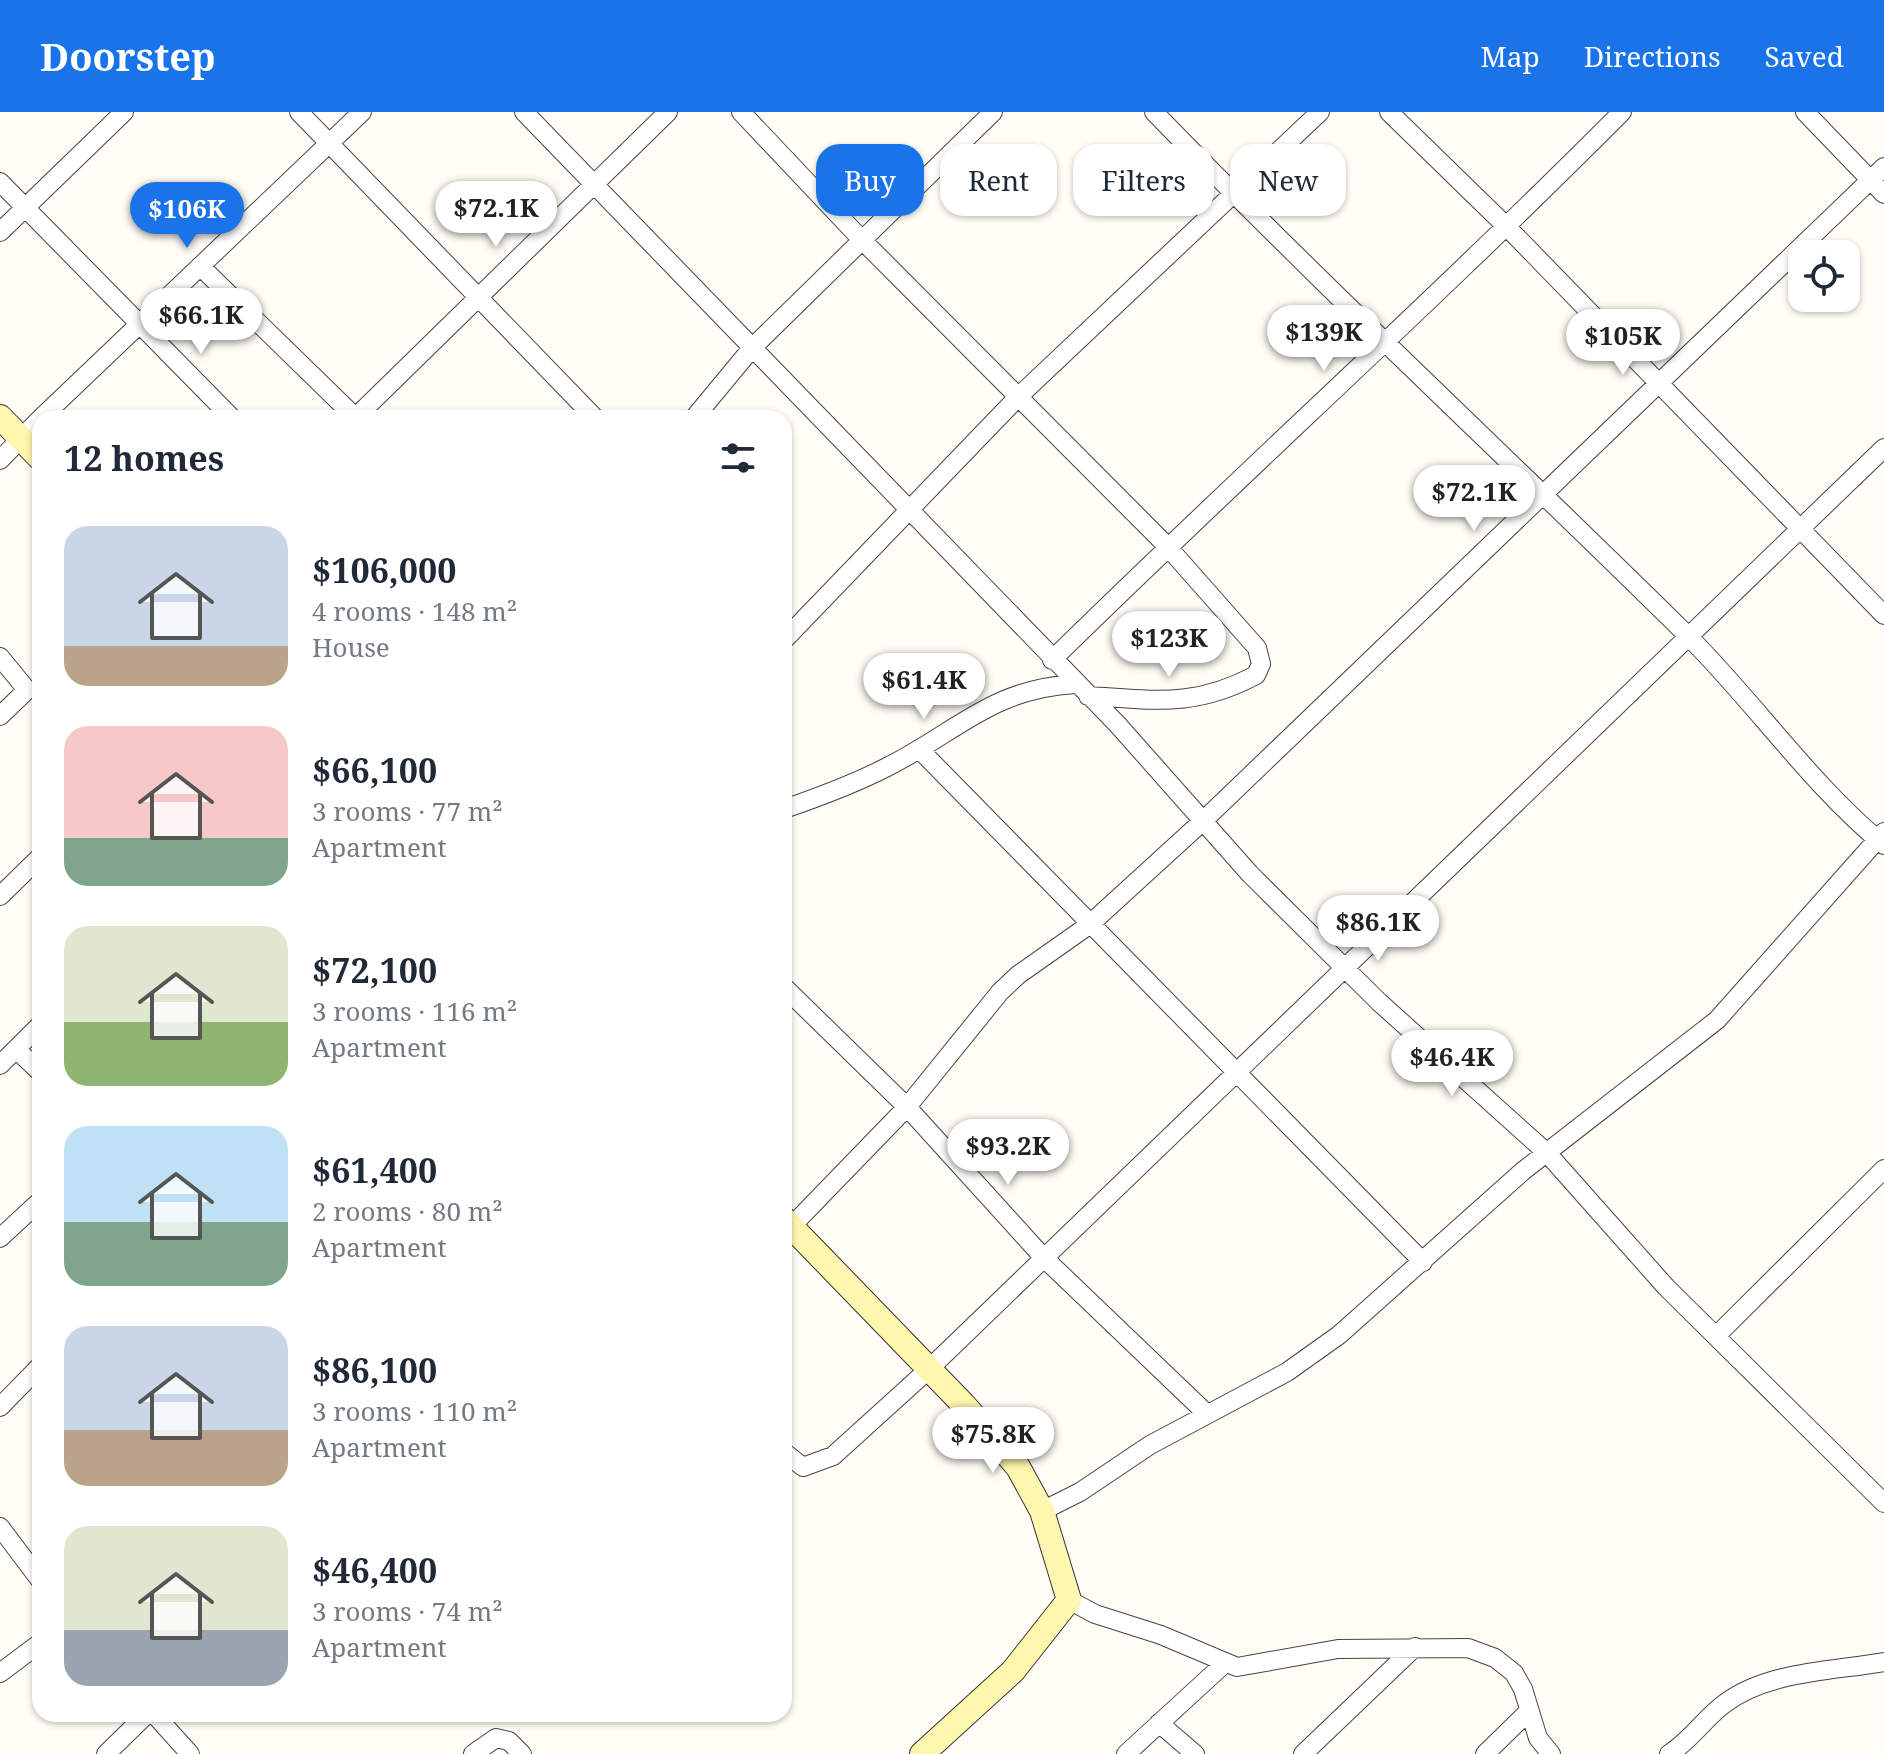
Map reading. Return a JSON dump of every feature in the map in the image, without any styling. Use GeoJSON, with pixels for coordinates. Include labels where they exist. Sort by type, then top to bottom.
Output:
{"type":"FeatureCollection","features":[{"type":"Feature","properties":{"kind":"street"},"geometry":{"type":"LineString","coordinates":[[0,232],[124,112]]}},
{"type":"Feature","properties":{"kind":"street"},"geometry":{"type":"LineString","coordinates":[[299,112],[480,295],[588,410]]}},
{"type":"Feature","properties":{"kind":"street"},"geometry":{"type":"LineString","coordinates":[[49,410],[362,112]]}},
{"type":"Feature","properties":{"kind":"street"},"geometry":{"type":"LineString","coordinates":[[524,112],[1082,690],[1204,820],[1250,874],[1344,967],[1547,1153],[1666,1287],[1884,1503]]}},
{"type":"Feature","properties":{"kind":"street"},"geometry":{"type":"LineString","coordinates":[[364,410],[668,112]]}},
{"type":"Feature","properties":{"kind":"street"},"geometry":{"type":"LineString","coordinates":[[741,112],[861,239],[1167,546],[1245,630],[1261,664],[1256,675],[1204,698],[1181,701],[1042,686],[1015,694],[985,707],[886,768],[792,806]]}},
{"type":"Feature","properties":{"kind":"street"},"geometry":{"type":"LineString","coordinates":[[701,410],[752,348],[993,112]]}},
{"type":"Feature","properties":{"kind":"street"},"geometry":{"type":"LineString","coordinates":[[1154,112],[1230,191]]}},
{"type":"Feature","properties":{"kind":"street"},"geometry":{"type":"LineString","coordinates":[[1287,144],[1320,112]]}},
{"type":"Feature","properties":{"kind":"street"},"geometry":{"type":"LineString","coordinates":[[1389,112],[1507,227],[1800,531],[1880,606]]}},
{"type":"Feature","properties":{"kind":"street"},"geometry":{"type":"LineString","coordinates":[[1052,660],[1167,546],[1387,343],[1622,112]]}},
{"type":"Feature","properties":{"kind":"street"},"geometry":{"type":"LineString","coordinates":[[792,1222],[907,1107],[1000,992],[1018,975],[1089,925],[1204,820],[1544,496],[1656,382],[1880,180],[1805,112]]}},
{"type":"Feature","properties":{"kind":"street"},"geometry":{"type":"LineString","coordinates":[[0,182],[224,410]]}},
{"type":"Feature","properties":{"kind":"street"},"geometry":{"type":"LineString","coordinates":[[792,632],[1018,397],[1230,199]]}},
{"type":"Feature","properties":{"kind":"street"},"geometry":{"type":"LineString","coordinates":[[1042,1511],[1207,1414],[1287,1372],[1320,1350],[1547,1153],[1717,1020],[1882,839],[1842,807],[1689,637],[1256,216]]}},
{"type":"Feature","properties":{"kind":"street"},"geometry":{"type":"LineString","coordinates":[[200,266],[348,410]]}},
{"type":"Feature","properties":{"kind":"street"},"geometry":{"type":"LineString","coordinates":[[0,417],[32,450]]}},
{"type":"Feature","properties":{"kind":"street"},"geometry":{"type":"LineString","coordinates":[[0,460],[32,427]]}},
{"type":"Feature","properties":{"kind":"street"},"geometry":{"type":"LineString","coordinates":[[792,1458],[803,1467],[833,1456],[929,1369],[1884,448]]}},
{"type":"Feature","properties":{"kind":"street"},"geometry":{"type":"LineString","coordinates":[[0,657],[32,695]]}},
{"type":"Feature","properties":{"kind":"street"},"geometry":{"type":"LineString","coordinates":[[0,716],[32,698]]}},
{"type":"Feature","properties":{"kind":"street"},"geometry":{"type":"LineString","coordinates":[[919,749],[1423,1262]]}},
{"type":"Feature","properties":{"kind":"street"},"geometry":{"type":"LineString","coordinates":[[0,896],[32,865]]}},
{"type":"Feature","properties":{"kind":"street"},"geometry":{"type":"LineString","coordinates":[[792,995],[907,1107],[1043,1257],[1207,1414]]}},
{"type":"Feature","properties":{"kind":"street"},"geometry":{"type":"LineString","coordinates":[[0,1065],[32,1033]]}},
{"type":"Feature","properties":{"kind":"street"},"geometry":{"type":"LineString","coordinates":[[16,1049],[32,1064]]}},
{"type":"Feature","properties":{"kind":"street"},"geometry":{"type":"LineString","coordinates":[[1716,1336],[1884,1169]]}},
{"type":"Feature","properties":{"kind":"street"},"geometry":{"type":"LineString","coordinates":[[0,1238],[32,1208]]}},
{"type":"Feature","properties":{"kind":"street"},"geometry":{"type":"LineString","coordinates":[[792,1232],[929,1369],[1018,1467],[1042,1511],[1069,1600],[1095,1614],[1161,1635],[1224,1664],[1248,1666],[1338,1649],[1468,1648],[1495,1658],[1514,1673],[1523,1689],[1527,1713],[1538,1738],[1551,1754]]}},
{"type":"Feature","properties":{"kind":"street"},"geometry":{"type":"LineString","coordinates":[[0,1407],[32,1374]]}},
{"type":"Feature","properties":{"kind":"street"},"geometry":{"type":"LineString","coordinates":[[0,1527],[32,1551]]}},
{"type":"Feature","properties":{"kind":"street"},"geometry":{"type":"LineString","coordinates":[[922,1754],[1013,1671],[1069,1600]]}},
{"type":"Feature","properties":{"kind":"street"},"geometry":{"type":"LineString","coordinates":[[1303,1754],[1415,1647]]}},
{"type":"Feature","properties":{"kind":"street"},"geometry":{"type":"LineString","coordinates":[[0,1673],[32,1649]]}},
{"type":"Feature","properties":{"kind":"street"},"geometry":{"type":"LineString","coordinates":[[1669,1754],[1725,1703],[1751,1690],[1785,1679],[1884,1662]]}},
{"type":"Feature","properties":{"kind":"street"},"geometry":{"type":"LineString","coordinates":[[1126,1754],[1224,1664]]}},
{"type":"Feature","properties":{"kind":"street"},"geometry":{"type":"LineString","coordinates":[[1485,1754],[1527,1713]]}},
{"type":"Feature","properties":{"kind":"street"},"geometry":{"type":"LineString","coordinates":[[106,1754],[139,1722]]}},
{"type":"Feature","properties":{"kind":"street"},"geometry":{"type":"LineString","coordinates":[[161,1722],[190,1754]]}},
{"type":"Feature","properties":{"kind":"street"},"geometry":{"type":"LineString","coordinates":[[1159,1723],[1195,1754]]}},
{"type":"Feature","properties":{"kind":"street"},"geometry":{"type":"LineString","coordinates":[[473,1754],[496,1738],[509,1741],[522,1754]]}}]}
